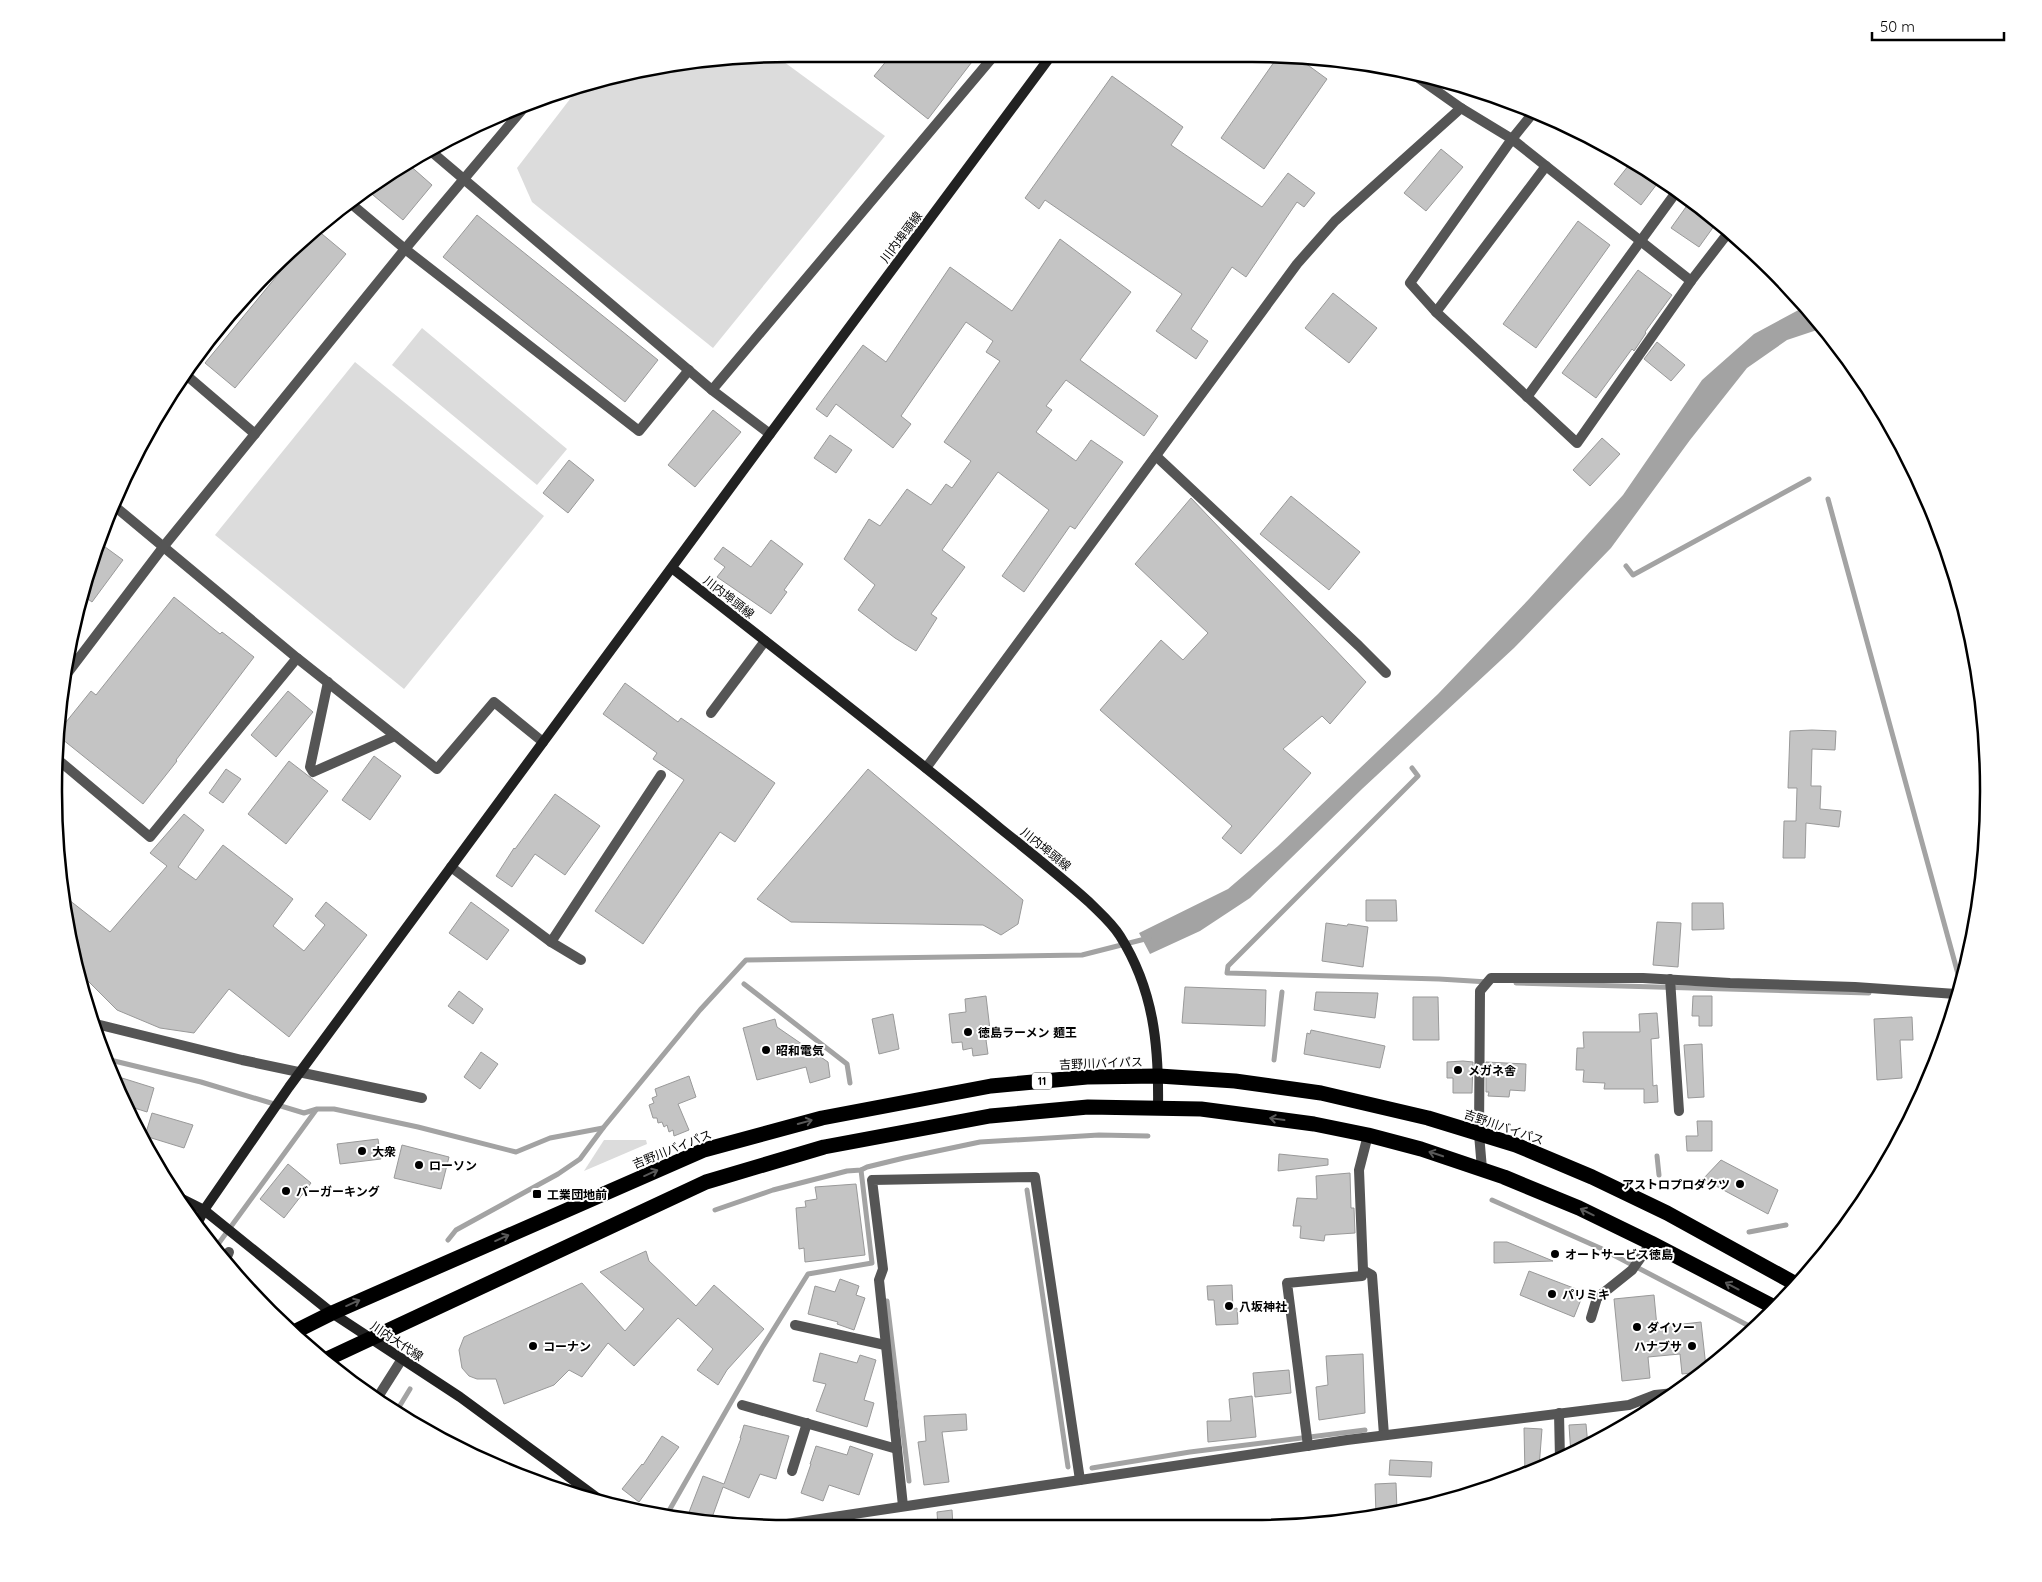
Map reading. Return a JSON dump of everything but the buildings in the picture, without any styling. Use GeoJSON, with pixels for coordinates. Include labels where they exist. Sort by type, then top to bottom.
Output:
{"type":"FeatureCollection","features":[{"type":"Feature","properties":{"kind":"highway","name":"吉野川バイパス"},"geometry":{"type":"LineString","coordinates":[[300,1329],[332,1313],[704,1150],[822,1118],[991,1086],[1087,1077],[1159,1076],[1235,1081],[1321,1094],[1428,1118],[1516,1145],[1592,1177],[1667,1213],[1790,1281]]}},
{"type":"Feature","properties":{"kind":"highway"},"geometry":{"type":"LineString","coordinates":[[332,1356],[706,1182],[824,1147],[990,1116],[1088,1107],[1201,1109],[1314,1124],[1368,1134],[1422,1149],[1482,1169],[1579,1208],[1768,1304]]}},
{"type":"Feature","properties":{"kind":"main road","name":"川内埠頭線"},"geometry":{"type":"LineString","coordinates":[[1046,62],[672,568],[926,768],[1066,882],[1103,915],[1119,934],[1136,964],[1144,984],[1158,1052],[1158,1108]]}},
{"type":"Feature","properties":{"kind":"main road"},"geometry":{"type":"LineString","coordinates":[[200,1217],[289,1087],[672,568]]}},
{"type":"Feature","properties":{"kind":"main road","name":"川内大代線"},"geometry":{"type":"LineString","coordinates":[[190,1203],[204,1210],[332,1313],[460,1397],[589,1491]]}},
{"type":"Feature","properties":{"kind":"street"},"geometry":{"type":"LineString","coordinates":[[712,390],[989,62]]}},
{"type":"Feature","properties":{"kind":"street"},"geometry":{"type":"LineString","coordinates":[[1427,84],[1512,140],[1691,281]]}},
{"type":"Feature","properties":{"kind":"street"},"geometry":{"type":"LineString","coordinates":[[926,768],[1304,257],[1335,221],[1461,108]]}},
{"type":"Feature","properties":{"kind":"street"},"geometry":{"type":"LineString","coordinates":[[74,664],[164,546],[405,249],[517,116]]}},
{"type":"Feature","properties":{"kind":"street"},"geometry":{"type":"LineString","coordinates":[[1529,118],[1410,283],[1436,312],[1577,443],[1691,281],[1724,238]]}},
{"type":"Feature","properties":{"kind":"street"},"geometry":{"type":"LineString","coordinates":[[436,155],[712,390],[770,434]]}},
{"type":"Feature","properties":{"kind":"street"},"geometry":{"type":"LineString","coordinates":[[1436,312],[1546,166]]}},
{"type":"Feature","properties":{"kind":"street"},"geometry":{"type":"LineString","coordinates":[[1527,397],[1672,197]]}},
{"type":"Feature","properties":{"kind":"street"},"geometry":{"type":"LineString","coordinates":[[356,207],[405,249],[639,431],[689,370]]}},
{"type":"Feature","properties":{"kind":"street"},"geometry":{"type":"LineString","coordinates":[[190,379],[255,434]]}},
{"type":"Feature","properties":{"kind":"street"},"geometry":{"type":"LineString","coordinates":[[1156,456],[1386,673]]}},
{"type":"Feature","properties":{"kind":"street"},"geometry":{"type":"LineString","coordinates":[[119,510],[297,658],[437,769],[494,702],[543,742]]}},
{"type":"Feature","properties":{"kind":"street"},"geometry":{"type":"LineString","coordinates":[[711,713],[765,641]]}},
{"type":"Feature","properties":{"kind":"street"},"geometry":{"type":"LineString","coordinates":[[63,764],[150,837],[297,658]]}},
{"type":"Feature","properties":{"kind":"street"},"geometry":{"type":"LineString","coordinates":[[328,682],[310,767],[313,772],[395,736]]}},
{"type":"Feature","properties":{"kind":"street"},"geometry":{"type":"LineString","coordinates":[[551,942],[661,775]]}},
{"type":"Feature","properties":{"kind":"street"},"geometry":{"type":"LineString","coordinates":[[451,867],[551,942],[581,960]]}},
{"type":"Feature","properties":{"kind":"street"},"geometry":{"type":"LineString","coordinates":[[1482,1169],[1479,1134],[1480,991],[1491,978],[1670,979],[1855,987],[1951,994]]}},
{"type":"Feature","properties":{"kind":"street"},"geometry":{"type":"LineString","coordinates":[[1670,979],[1679,1111]]}},
{"type":"Feature","properties":{"kind":"street"},"geometry":{"type":"LineString","coordinates":[[101,1026],[242,1060],[422,1098]]}},
{"type":"Feature","properties":{"kind":"street"},"geometry":{"type":"LineString","coordinates":[[1308,1446],[1287,1283],[1362,1276],[1359,1170],[1368,1134]]}},
{"type":"Feature","properties":{"kind":"street"},"geometry":{"type":"LineString","coordinates":[[903,1506],[885,1345],[879,1280],[883,1269],[872,1180],[1035,1178],[1080,1480]]}},
{"type":"Feature","properties":{"kind":"street"},"geometry":{"type":"LineString","coordinates":[[1591,1318],[1597,1298],[1634,1267],[1651,1243]]}},
{"type":"Feature","properties":{"kind":"street"},"geometry":{"type":"LineString","coordinates":[[1363,1270],[1372,1275],[1384,1435]]}},
{"type":"Feature","properties":{"kind":"street"},"geometry":{"type":"LineString","coordinates":[[795,1325],[885,1345]]}},
{"type":"Feature","properties":{"kind":"street"},"geometry":{"type":"LineString","coordinates":[[380,1393],[402,1359]]}},
{"type":"Feature","properties":{"kind":"street"},"geometry":{"type":"LineString","coordinates":[[812,1520],[1384,1435],[1629,1405],[1659,1395]]}},
{"type":"Feature","properties":{"kind":"street"},"geometry":{"type":"LineString","coordinates":[[1644,1400],[1644,1404]]}},
{"type":"Feature","properties":{"kind":"street"},"geometry":{"type":"LineString","coordinates":[[742,1405],[897,1449]]}},
{"type":"Feature","properties":{"kind":"street"},"geometry":{"type":"LineString","coordinates":[[1559,1413],[1560,1450]]}},
{"type":"Feature","properties":{"kind":"street"},"geometry":{"type":"LineString","coordinates":[[792,1471],[806,1423]]}},
{"type":"Feature","properties":{"kind":"shaded area"},"geometry":{"type":"Polygon","coordinates":[[[784,62],[885,136],[713,348],[532,202],[517,168],[572,96],[649,76],[743,64],[784,62]]]}},
{"type":"Feature","properties":{"kind":"shaded area"},"geometry":{"type":"Polygon","coordinates":[[[1798,310],[1815,331],[1787,340],[1747,368],[1690,440],[1611,548],[1514,648],[1362,789],[1250,898],[1200,931],[1150,954],[1139,933],[1228,889],[1278,846],[1438,694],[1529,599],[1623,495],[1702,380],[1754,334],[1798,310]]]}},
{"type":"Feature","properties":{"kind":"shaded area"},"geometry":{"type":"Polygon","coordinates":[[[422,328],[567,449],[537,485],[392,365],[422,328]]]}},
{"type":"Feature","properties":{"kind":"shaded area"},"geometry":{"type":"Polygon","coordinates":[[[355,362],[544,516],[404,689],[215,535],[355,362]]]}},
{"type":"Feature","properties":{"kind":"shaded area"},"geometry":{"type":"Polygon","coordinates":[[[604,1140],[646,1140],[647,1144],[584,1171],[604,1140]]]}},
{"type":"Feature","properties":{"kind":"waterway"},"geometry":{"type":"LineString","coordinates":[[1626,566],[1633,575],[1809,479]]}},
{"type":"Feature","properties":{"kind":"waterway"},"geometry":{"type":"LineString","coordinates":[[1828,499],[1957,971]]}},
{"type":"Feature","properties":{"kind":"waterway"},"geometry":{"type":"LineString","coordinates":[[1412,768],[1418,776],[1228,966],[1227,973],[1488,982]]}},
{"type":"Feature","properties":{"kind":"waterway"},"geometry":{"type":"LineString","coordinates":[[448,1240],[456,1230],[558,1174],[580,1159],[603,1128],[700,1010],[746,960],[1082,955],[1149,938]]}},
{"type":"Feature","properties":{"kind":"waterway"},"geometry":{"type":"LineString","coordinates":[[1516,983],[1869,993]]}},
{"type":"Feature","properties":{"kind":"waterway"},"geometry":{"type":"LineString","coordinates":[[744,984],[847,1064],[850,1083]]}},
{"type":"Feature","properties":{"kind":"waterway"},"geometry":{"type":"LineString","coordinates":[[1274,1060],[1282,992]]}},
{"type":"Feature","properties":{"kind":"waterway"},"geometry":{"type":"LineString","coordinates":[[115,1061],[201,1082],[304,1113],[317,1109],[334,1109],[418,1127],[516,1152],[550,1138],[603,1128]]}},
{"type":"Feature","properties":{"kind":"waterway"},"geometry":{"type":"LineString","coordinates":[[220,1242],[316,1110]]}},
{"type":"Feature","properties":{"kind":"waterway"},"geometry":{"type":"LineString","coordinates":[[715,1210],[773,1190],[847,1171],[861,1170],[904,1158],[980,1142],[1099,1135],[1148,1136]]}},
{"type":"Feature","properties":{"kind":"waterway"},"geometry":{"type":"LineString","coordinates":[[1657,1156],[1659,1175]]}},
{"type":"Feature","properties":{"kind":"waterway"},"geometry":{"type":"LineString","coordinates":[[670,1509],[762,1348],[808,1274],[872,1263],[861,1170]]}},
{"type":"Feature","properties":{"kind":"waterway"},"geometry":{"type":"LineString","coordinates":[[1027,1190],[1068,1467]]}},
{"type":"Feature","properties":{"kind":"waterway"},"geometry":{"type":"LineString","coordinates":[[1492,1200],[1600,1248],[1746,1325]]}},
{"type":"Feature","properties":{"kind":"waterway"},"geometry":{"type":"LineString","coordinates":[[1749,1232],[1786,1225]]}},
{"type":"Feature","properties":{"kind":"waterway"},"geometry":{"type":"LineString","coordinates":[[887,1301],[909,1481]]}},
{"type":"Feature","properties":{"kind":"waterway"},"geometry":{"type":"LineString","coordinates":[[400,1406],[410,1389]]}},
{"type":"Feature","properties":{"kind":"waterway"},"geometry":{"type":"LineString","coordinates":[[1092,1468],[1190,1452],[1365,1430]]}},
{"type":"Feature","properties":{"kind":"place","name":"徳島ラーメン 麺王"},"geometry":{"type":"Point","coordinates":[968,1032]}},
{"type":"Feature","properties":{"kind":"place","name":"昭和電気"},"geometry":{"type":"Point","coordinates":[766,1050]}},
{"type":"Feature","properties":{"kind":"place","name":"メガネ舎"},"geometry":{"type":"Point","coordinates":[1458,1070]}},
{"type":"Feature","properties":{"kind":"place","name":"大衆"},"geometry":{"type":"Point","coordinates":[362,1151]}},
{"type":"Feature","properties":{"kind":"place","name":"ローソン"},"geometry":{"type":"Point","coordinates":[419,1165]}},
{"type":"Feature","properties":{"kind":"place","name":"アストロプロダクツ"},"geometry":{"type":"Point","coordinates":[1740,1184]}},
{"type":"Feature","properties":{"kind":"place","name":"バーガーキング"},"geometry":{"type":"Point","coordinates":[286,1191]}},
{"type":"Feature","properties":{"kind":"place","name":"工業団地前"},"geometry":{"type":"Point","coordinates":[537,1194]}},
{"type":"Feature","properties":{"kind":"place","name":"オートサービス徳島"},"geometry":{"type":"Point","coordinates":[1555,1254]}},
{"type":"Feature","properties":{"kind":"place","name":"パリミキ"},"geometry":{"type":"Point","coordinates":[1552,1294]}},
{"type":"Feature","properties":{"kind":"place","name":"八坂神社"},"geometry":{"type":"Point","coordinates":[1229,1306]}},
{"type":"Feature","properties":{"kind":"place","name":"ダイソー"},"geometry":{"type":"Point","coordinates":[1637,1327]}},
{"type":"Feature","properties":{"kind":"place","name":"コーナン"},"geometry":{"type":"Point","coordinates":[533,1346]}},
{"type":"Feature","properties":{"kind":"place","name":"ハナブサ"},"geometry":{"type":"Point","coordinates":[1692,1346]}}]}
